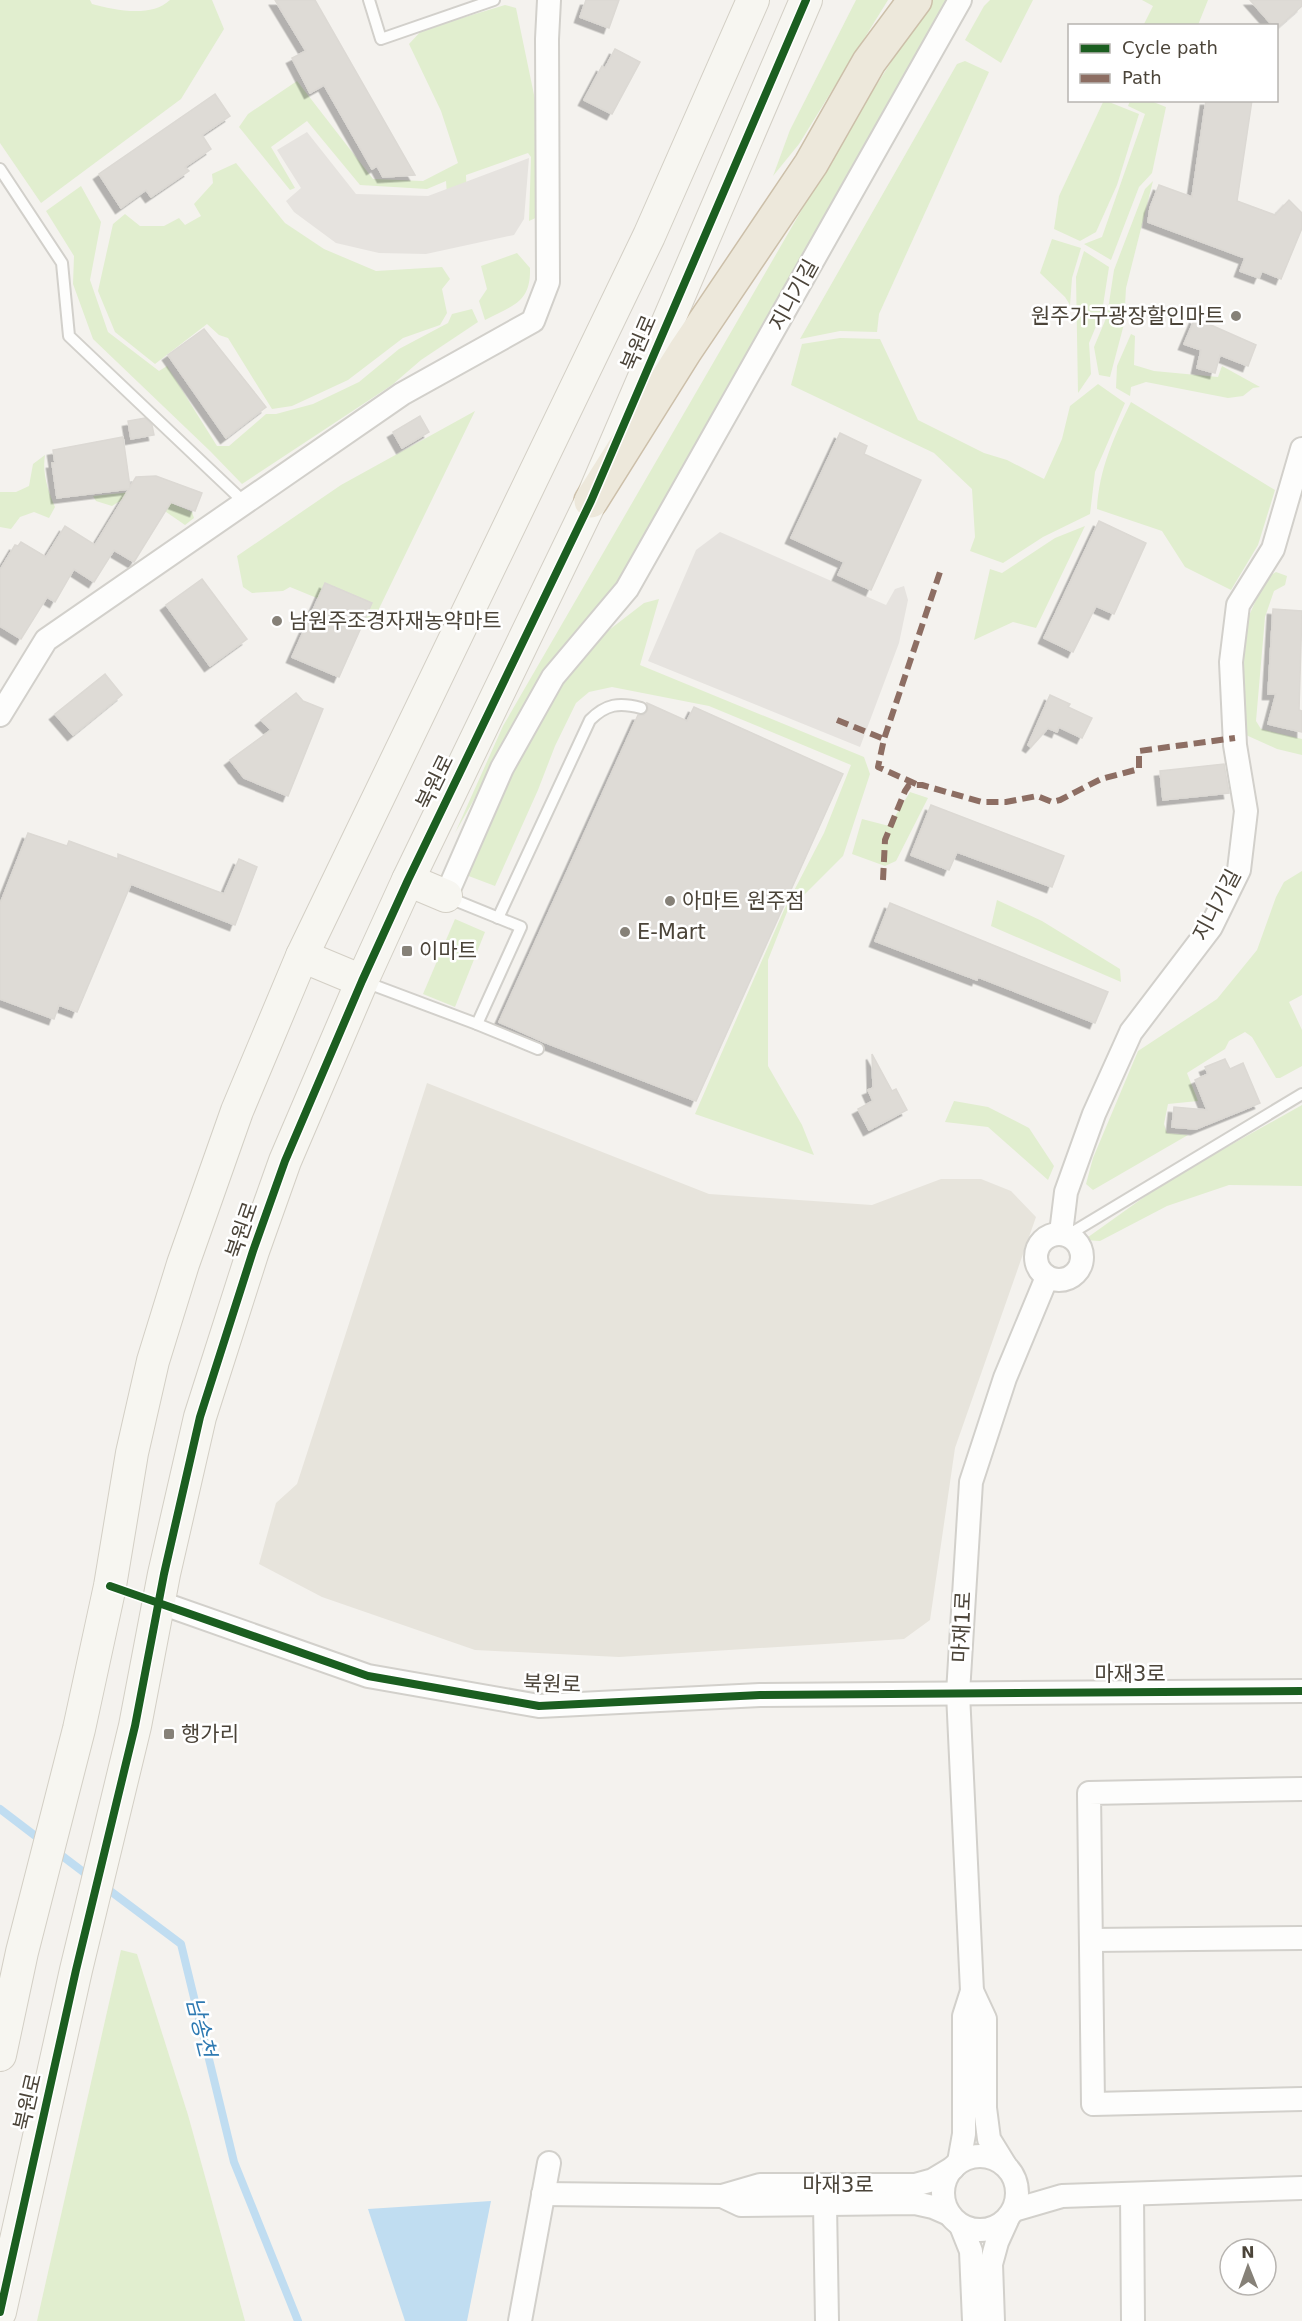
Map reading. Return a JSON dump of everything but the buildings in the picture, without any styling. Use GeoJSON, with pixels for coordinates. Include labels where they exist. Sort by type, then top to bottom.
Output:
{"type":"FeatureCollection","features":[{"type":"Feature","properties":{"kind":"highway"},"geometry":{"type":"LineString","coordinates":[[591,501],[686,351],[811,164],[869,62],[915,0]]}},
{"type":"Feature","properties":{"kind":"street"},"geometry":{"type":"LineString","coordinates":[[0,715],[46,640],[402,394],[533,321],[548,282],[547,39],[549,0]]}},
{"type":"Feature","properties":{"kind":"street","name":"북원로"},"geometry":{"type":"LineString","coordinates":[[0,2055],[22,1952],[79,1729],[110,1586],[132,1453],[153,1361],[183,1264],[237,1111],[302,956],[649,236],[753,0]]}},
{"type":"Feature","properties":{"kind":"street","name":"북원로"},"geometry":{"type":"LineString","coordinates":[[0,2312],[76,1970],[135,1726],[158,1602],[200,1417],[253,1251],[285,1161],[362,981],[408,880],[591,501],[806,0]]}},
{"type":"Feature","properties":{"kind":"street","name":"지니기길"},"geometry":{"type":"LineString","coordinates":[[446,897],[502,768],[553,676],[627,589],[960,0]]}},
{"type":"Feature","properties":{"kind":"street","name":"지니기길"},"geometry":{"type":"LineString","coordinates":[[1064,1234],[1066,1192],[1094,1114],[1131,1032],[1211,927],[1239,870],[1246,811],[1235,745],[1231,662],[1238,606],[1273,549],[1302,449]]}},
{"type":"Feature","properties":{"kind":"street"},"geometry":{"type":"LineString","coordinates":[[408,880],[446,897]]}},
{"type":"Feature","properties":{"kind":"street"},"geometry":{"type":"LineString","coordinates":[[302,956],[362,981]]}},
{"type":"Feature","properties":{"kind":"street"},"geometry":{"type":"LineString","coordinates":[[1064,1234],[1080,1244],[1083,1260],[1081,1267],[1070,1278],[1054,1280],[1047,1277],[1037,1265],[1037,1250],[1046,1238],[1064,1234]]}},
{"type":"Feature","properties":{"kind":"street","name":"마재1로"},"geometry":{"type":"LineString","coordinates":[[972,1991],[958,1693],[971,1482],[1005,1378],[1047,1277]]}},
{"type":"Feature","properties":{"kind":"street"},"geometry":{"type":"LineString","coordinates":[[110,1586],[158,1602]]}},
{"type":"Feature","properties":{"kind":"street","name":"북원로"},"geometry":{"type":"LineString","coordinates":[[158,1602],[368,1676],[539,1706],[760,1695],[958,1693]]}},
{"type":"Feature","properties":{"kind":"street","name":"마재3로"},"geometry":{"type":"LineString","coordinates":[[958,1693],[1302,1691]]}},
{"type":"Feature","properties":{"kind":"street"},"geometry":{"type":"LineString","coordinates":[[1302,1788],[1089,1793],[1093,2104],[1302,2099]]}},
{"type":"Feature","properties":{"kind":"street"},"geometry":{"type":"LineString","coordinates":[[1091,1940],[1302,1938]]}},
{"type":"Feature","properties":{"kind":"street"},"geometry":{"type":"LineString","coordinates":[[972,1991],[964,2016],[964,2133],[956,2165],[944,2182],[942,2195],[971,2251],[974,2321]]}},
{"type":"Feature","properties":{"kind":"street"},"geometry":{"type":"LineString","coordinates":[[972,1991],[985,2019],[985,2108],[989,2139],[1017,2186],[1018,2198],[997,2242],[991,2264],[993,2321]]}},
{"type":"Feature","properties":{"kind":"street"},"geometry":{"type":"LineString","coordinates":[[956,2165],[970,2157],[994,2158],[1009,2170],[1062,2196]]}},
{"type":"Feature","properties":{"kind":"street"},"geometry":{"type":"LineString","coordinates":[[520,2321],[549,2163]]}},
{"type":"Feature","properties":{"kind":"street","name":"마재3로"},"geometry":{"type":"LineString","coordinates":[[543,2194],[722,2196],[760,2185],[915,2185],[933,2180],[956,2165]]}},
{"type":"Feature","properties":{"kind":"street"},"geometry":{"type":"LineString","coordinates":[[955,2220],[972,2230],[985,2231],[997,2227],[1010,2215],[1062,2196],[1302,2188]]}},
{"type":"Feature","properties":{"kind":"street"},"geometry":{"type":"LineString","coordinates":[[1132,2194],[1133,2321]]}},
{"type":"Feature","properties":{"kind":"street","name":"마재3로"},"geometry":{"type":"LineString","coordinates":[[722,2196],[741,2205],[915,2203],[933,2207],[955,2220]]}},
{"type":"Feature","properties":{"kind":"street","name":"마재3로"},"geometry":{"type":"LineString","coordinates":[[825,2204],[827,2321]]}},
{"type":"Feature","properties":{"kind":"lane"},"geometry":{"type":"LineString","coordinates":[[369,0],[381,39],[494,0]]}},
{"type":"Feature","properties":{"kind":"lane"},"geometry":{"type":"LineString","coordinates":[[0,169],[62,263],[69,336],[245,503]]}},
{"type":"Feature","properties":{"kind":"lane"},"geometry":{"type":"LineString","coordinates":[[498,918],[590,720],[599,711],[613,704],[627,704],[641,708]]}},
{"type":"Feature","properties":{"kind":"lane"},"geometry":{"type":"LineString","coordinates":[[446,897],[521,927],[477,1024]]}},
{"type":"Feature","properties":{"kind":"lane"},"geometry":{"type":"LineString","coordinates":[[362,981],[538,1049]]}},
{"type":"Feature","properties":{"kind":"lane"},"geometry":{"type":"LineString","coordinates":[[1064,1234],[1302,1094]]}},
{"type":"Feature","properties":{"kind":"shaded area"},"geometry":{"type":"Polygon","coordinates":[[[307,132],[356,194],[428,196],[529,158],[524,219],[514,235],[426,254],[379,253],[336,243],[294,212],[286,201],[301,188],[277,150],[307,132]]]}},
{"type":"Feature","properties":{"kind":"shaded area"},"geometry":{"type":"Polygon","coordinates":[[[720,532],[886,605],[895,589],[904,586],[908,600],[899,643],[860,747],[648,661],[696,550],[720,532]]]}},
{"type":"Feature","properties":{"kind":"shaded area"},"geometry":{"type":"Polygon","coordinates":[[[427,1083],[709,1194],[872,1205],[941,1179],[981,1179],[1011,1191],[1036,1217],[955,1448],[930,1620],[904,1639],[619,1657],[475,1650],[322,1597],[259,1564],[276,1503],[297,1484],[427,1083]]]}},
{"type":"Feature","properties":{"kind":"green space"},"geometry":{"type":"Polygon","coordinates":[[[0,0],[90,0],[92,4],[111,8],[143,11],[162,6],[170,0],[212,0],[224,29],[181,99],[41,203],[0,143],[0,0]]]}},
{"type":"Feature","properties":{"kind":"green space"},"geometry":{"type":"Polygon","coordinates":[[[856,0],[888,0],[799,144],[773,176],[790,130],[856,0]]]}},
{"type":"Feature","properties":{"kind":"green space"},"geometry":{"type":"Polygon","coordinates":[[[931,0],[950,0],[623,580],[513,731],[455,833],[503,726],[852,123],[931,0]]]}},
{"type":"Feature","properties":{"kind":"green space"},"geometry":{"type":"Polygon","coordinates":[[[990,0],[1033,0],[1001,63],[965,40],[984,6],[990,0]]]}},
{"type":"Feature","properties":{"kind":"green space"},"geometry":{"type":"Polygon","coordinates":[[[1142,0],[1208,0],[1198,24],[1144,24],[1153,6],[1142,0]]]}},
{"type":"Feature","properties":{"kind":"green space"},"geometry":{"type":"Polygon","coordinates":[[[505,5],[516,8],[544,143],[540,216],[529,221],[531,157],[528,153],[466,175],[468,234],[450,237],[446,181],[427,189],[360,185],[307,121],[271,147],[295,188],[290,190],[239,127],[248,114],[297,81],[373,179],[423,181],[458,163],[441,111],[409,44],[422,30],[505,5]]]}},
{"type":"Feature","properties":{"kind":"green space"},"geometry":{"type":"Polygon","coordinates":[[[965,61],[989,72],[879,314],[877,332],[840,331],[800,339],[957,64],[965,61]]]}},
{"type":"Feature","properties":{"kind":"green space"},"geometry":{"type":"Polygon","coordinates":[[[1103,102],[1109,102],[1139,114],[1117,185],[1096,232],[1080,241],[1054,229],[1059,196],[1103,102]]]}},
{"type":"Feature","properties":{"kind":"green space"},"geometry":{"type":"Polygon","coordinates":[[[1130,102],[1154,102],[1166,107],[1152,173],[1139,187],[1111,260],[1084,244],[1102,237],[1145,114],[1128,106],[1130,102]]]}},
{"type":"Feature","properties":{"kind":"green space"},"geometry":{"type":"Polygon","coordinates":[[[236,163],[285,223],[324,249],[376,271],[442,267],[450,279],[442,289],[447,313],[440,325],[403,338],[348,380],[292,406],[272,409],[228,338],[219,335],[207,324],[155,364],[115,332],[98,291],[113,224],[125,214],[140,226],[164,226],[179,218],[185,225],[201,216],[194,204],[213,183],[212,174],[236,163]]]}},
{"type":"Feature","properties":{"kind":"green space"},"geometry":{"type":"Polygon","coordinates":[[[1153,181],[1126,288],[1124,324],[1110,377],[1099,375],[1094,347],[1107,316],[1114,270],[1145,189],[1153,181]]]}},
{"type":"Feature","properties":{"kind":"green space"},"geometry":{"type":"Polygon","coordinates":[[[81,186],[101,222],[90,280],[108,332],[159,371],[167,366],[217,446],[229,446],[266,414],[276,414],[313,404],[359,382],[399,349],[448,323],[452,314],[472,309],[478,322],[421,360],[392,385],[242,484],[93,339],[73,284],[74,256],[46,211],[81,186]]]}},
{"type":"Feature","properties":{"kind":"green space"},"geometry":{"type":"Polygon","coordinates":[[[1052,239],[1081,248],[1072,278],[1070,305],[1065,297],[1040,273],[1052,239]]]}},
{"type":"Feature","properties":{"kind":"green space"},"geometry":{"type":"Polygon","coordinates":[[[1084,251],[1109,267],[1102,312],[1089,343],[1091,374],[1078,393],[1076,277],[1084,251]]]}},
{"type":"Feature","properties":{"kind":"green space"},"geometry":{"type":"Polygon","coordinates":[[[517,253],[530,268],[530,280],[524,296],[512,306],[485,320],[479,301],[487,289],[481,266],[517,253]]]}},
{"type":"Feature","properties":{"kind":"green space"},"geometry":{"type":"Polygon","coordinates":[[[1131,334],[1135,336],[1134,365],[1154,371],[1218,377],[1222,366],[1260,387],[1253,388],[1243,396],[1228,398],[1146,382],[1131,387],[1130,396],[1116,388],[1117,366],[1131,334]]]}},
{"type":"Feature","properties":{"kind":"green space"},"geometry":{"type":"Polygon","coordinates":[[[840,338],[880,339],[918,420],[984,453],[1007,460],[1044,479],[1062,439],[1070,406],[1098,384],[1125,403],[1095,472],[1090,514],[1043,537],[1003,563],[970,551],[975,537],[972,489],[934,453],[791,385],[802,344],[840,338]]]}},
{"type":"Feature","properties":{"kind":"green space"},"geometry":{"type":"Polygon","coordinates":[[[1131,402],[1275,490],[1258,545],[1231,590],[1185,567],[1162,531],[1097,509],[1104,467],[1131,402]]]}},
{"type":"Feature","properties":{"kind":"green space"},"geometry":{"type":"Polygon","coordinates":[[[475,411],[373,621],[290,587],[283,591],[252,593],[243,587],[237,556],[341,485],[475,411]]]}},
{"type":"Feature","properties":{"kind":"green space"},"geometry":{"type":"Polygon","coordinates":[[[45,455],[46,482],[55,507],[49,518],[34,512],[20,517],[11,529],[0,527],[0,492],[16,492],[29,486],[33,464],[45,455]]]}},
{"type":"Feature","properties":{"kind":"green space"},"geometry":{"type":"Polygon","coordinates":[[[142,491],[192,512],[194,518],[185,525],[159,507],[125,498],[112,506],[96,501],[93,496],[142,491]]]}},
{"type":"Feature","properties":{"kind":"green space"},"geometry":{"type":"Polygon","coordinates":[[[1085,526],[1036,628],[1013,622],[974,640],[990,569],[1002,573],[1055,538],[1085,526]]]}},
{"type":"Feature","properties":{"kind":"green space"},"geometry":{"type":"Polygon","coordinates":[[[1276,572],[1287,576],[1285,585],[1274,591],[1265,617],[1256,721],[1261,729],[1302,739],[1302,755],[1277,749],[1246,735],[1238,716],[1247,620],[1266,578],[1276,572]]]}},
{"type":"Feature","properties":{"kind":"green space"},"geometry":{"type":"Polygon","coordinates":[[[659,599],[640,665],[864,757],[870,774],[843,856],[787,912],[768,960],[768,1066],[802,1125],[814,1155],[695,1114],[784,910],[824,833],[851,765],[709,706],[612,687],[589,692],[576,703],[555,746],[495,886],[466,875],[521,748],[560,679],[600,637],[644,603],[659,599]]]}},
{"type":"Feature","properties":{"kind":"green space"},"geometry":{"type":"Polygon","coordinates":[[[910,792],[928,798],[896,861],[885,866],[852,854],[862,819],[889,826],[910,792]]]}},
{"type":"Feature","properties":{"kind":"green space"},"geometry":{"type":"Polygon","coordinates":[[[1302,871],[1302,995],[1289,1002],[1302,1030],[1302,1066],[1276,1078],[1252,1037],[1245,1032],[1229,1041],[1225,1049],[1187,1073],[1198,1101],[1168,1104],[1164,1124],[1167,1133],[1188,1135],[1093,1190],[1086,1184],[1093,1158],[1138,1051],[1217,999],[1257,950],[1276,897],[1284,882],[1302,871]]]}},
{"type":"Feature","properties":{"kind":"green space"},"geometry":{"type":"Polygon","coordinates":[[[997,900],[1042,921],[1120,969],[1121,982],[991,926],[997,900]]]}},
{"type":"Feature","properties":{"kind":"green space"},"geometry":{"type":"Polygon","coordinates":[[[455,919],[485,932],[455,1007],[423,994],[455,919]]]}},
{"type":"Feature","properties":{"kind":"green space"},"geometry":{"type":"Polygon","coordinates":[[[954,1101],[988,1107],[1029,1128],[1054,1166],[1048,1180],[988,1127],[945,1122],[954,1101]]]}},
{"type":"Feature","properties":{"kind":"green space"},"geometry":{"type":"Polygon","coordinates":[[[1302,1105],[1302,1186],[1229,1185],[1167,1206],[1100,1241],[1084,1240],[1168,1180],[1302,1105]]]}},
{"type":"Feature","properties":{"kind":"green space"},"geometry":{"type":"Polygon","coordinates":[[[121,1950],[137,1954],[188,2115],[245,2321],[37,2321],[121,1950]]]}},
{"type":"Feature","properties":{"kind":"water"},"geometry":{"type":"Polygon","coordinates":[[[491,2201],[467,2321],[405,2321],[368,2209],[491,2201]]]}},
{"type":"Feature","properties":{"kind":"waterway","name":"남송천"},"geometry":{"type":"LineString","coordinates":[[0,1809],[42,1841]]}},
{"type":"Feature","properties":{"kind":"waterway","name":"남송천"},"geometry":{"type":"LineString","coordinates":[[57,1852],[90,1877]]}},
{"type":"Feature","properties":{"kind":"waterway","name":"남송천"},"geometry":{"type":"LineString","coordinates":[[105,1887],[181,1944],[234,2162],[298,2321]]}},
{"type":"Feature","properties":{"kind":"marked path"},"geometry":{"type":"LineString","coordinates":[[916,784],[878,767],[884,739],[941,569]]}},
{"type":"Feature","properties":{"kind":"marked path"},"geometry":{"type":"LineString","coordinates":[[837,720],[884,739]]}},
{"type":"Feature","properties":{"kind":"marked path"},"geometry":{"type":"LineString","coordinates":[[883,880],[885,840],[909,785],[922,785],[982,802],[1006,802],[1037,796],[1052,802],[1101,779],[1139,769],[1139,751],[1235,738]]}},
{"type":"Feature","properties":{"kind":"cycle path"},"geometry":{"type":"LineString","coordinates":[[0,2312],[76,1970],[135,1726],[164,1574],[200,1417],[253,1251],[285,1161],[362,981],[408,880],[591,501],[806,0]]}},
{"type":"Feature","properties":{"kind":"cycle path"},"geometry":{"type":"LineString","coordinates":[[110,1586],[368,1676],[539,1706],[760,1695],[1302,1691]]}},
{"type":"Feature","properties":{"kind":"place","name":"원주가구광장할인마트"},"geometry":{"type":"Point","coordinates":[1236,316]}},
{"type":"Feature","properties":{"kind":"place","name":"남원주조경자재농약마트"},"geometry":{"type":"Point","coordinates":[277,621]}},
{"type":"Feature","properties":{"kind":"place","name":"아마트 원주점"},"geometry":{"type":"Point","coordinates":[670,901]}},
{"type":"Feature","properties":{"kind":"place","name":"E-Mart"},"geometry":{"type":"Point","coordinates":[625,932]}},
{"type":"Feature","properties":{"kind":"place","name":"이마트"},"geometry":{"type":"Point","coordinates":[407,951]}},
{"type":"Feature","properties":{"kind":"place","name":"행가리"},"geometry":{"type":"Point","coordinates":[169,1734]}}]}
